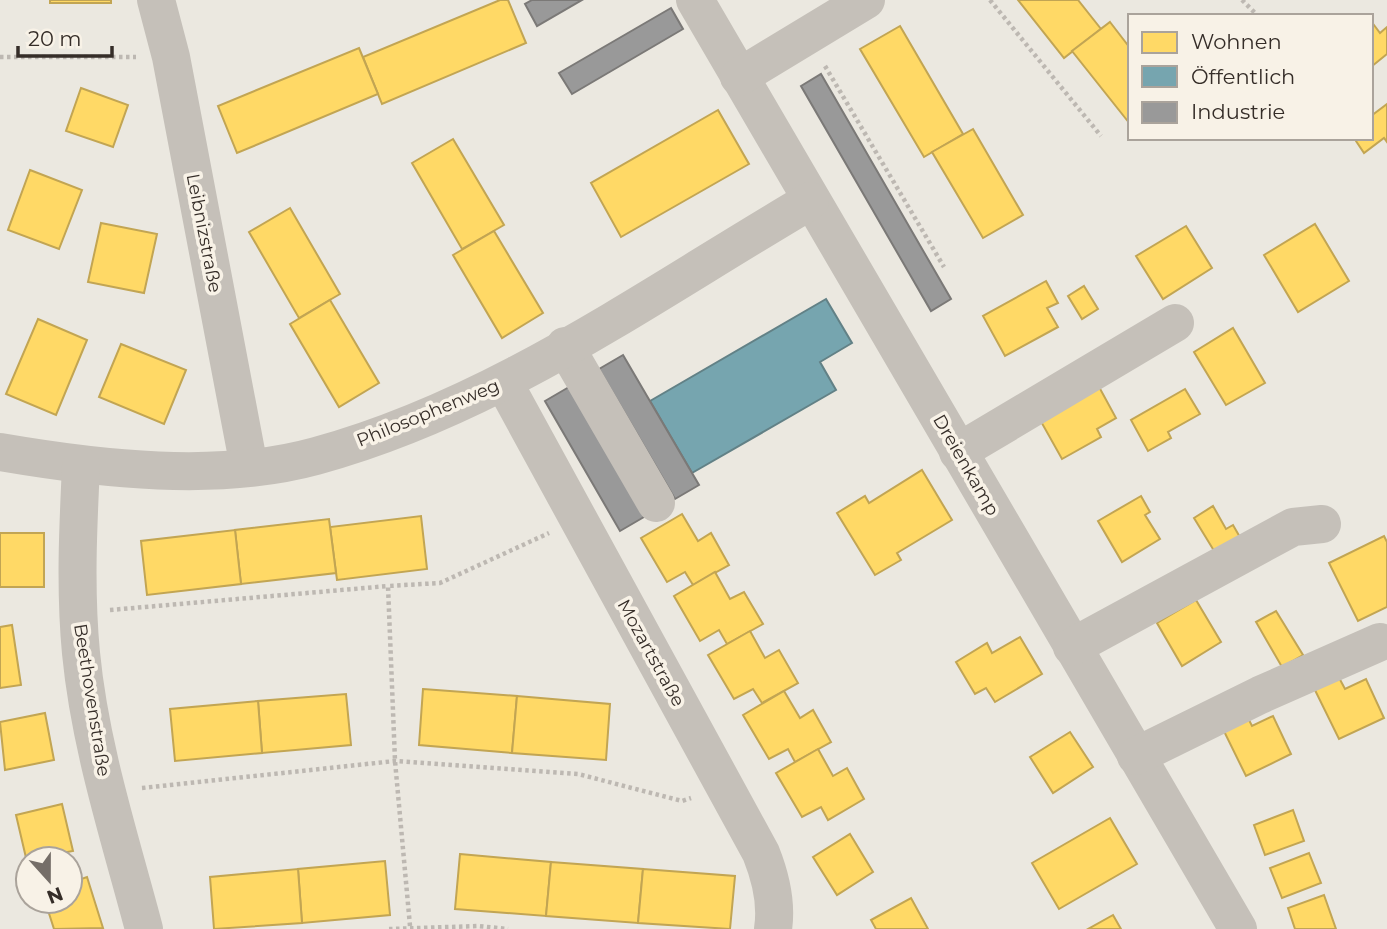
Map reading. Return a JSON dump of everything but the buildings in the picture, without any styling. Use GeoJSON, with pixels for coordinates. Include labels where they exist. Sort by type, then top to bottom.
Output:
{"type":"FeatureCollection","features":[{"type":"Feature","properties":{"kind":"street","name":"Leibnizstraße"},"geometry":{"type":"LineString","coordinates":[[156,0],[171,57],[248,467]]}},
{"type":"Feature","properties":{"kind":"street","name":"Dreienkamp"},"geometry":{"type":"LineString","coordinates":[[695,0],[810,201],[1238,929]]}},
{"type":"Feature","properties":{"kind":"street"},"geometry":{"type":"LineString","coordinates":[[739,77],[866,0]]}},
{"type":"Feature","properties":{"kind":"street","name":"Philosophenweg"},"geometry":{"type":"LineString","coordinates":[[0,452],[81,466],[182,469],[248,467],[315,456],[449,409],[503,383],[810,201]]}},
{"type":"Feature","properties":{"kind":"street"},"geometry":{"type":"LineString","coordinates":[[958,452],[1175,323]]}},
{"type":"Feature","properties":{"kind":"street"},"geometry":{"type":"LineString","coordinates":[[565,346],[656,503]]}},
{"type":"Feature","properties":{"kind":"street","name":"Mozartstraße"},"geometry":{"type":"LineString","coordinates":[[503,383],[770,873],[783,923]]}},
{"type":"Feature","properties":{"kind":"street","name":"Beethovenstraße"},"geometry":{"type":"LineString","coordinates":[[81,466],[76,569],[81,655],[107,792],[144,929]]}},
{"type":"Feature","properties":{"kind":"street"},"geometry":{"type":"LineString","coordinates":[[1072,647],[1293,527],[1322,524]]}},
{"type":"Feature","properties":{"kind":"street"},"geometry":{"type":"LineString","coordinates":[[1136,755],[1260,695],[1380,642]]}},
{"type":"Feature","properties":{"kind":"path"},"geometry":{"type":"LineString","coordinates":[[990,0],[1101,136]]}},
{"type":"Feature","properties":{"kind":"path"},"geometry":{"type":"LineString","coordinates":[[1242,0],[1256,14]]}},
{"type":"Feature","properties":{"kind":"path"},"geometry":{"type":"LineString","coordinates":[[807,36],[944,267]]}},
{"type":"Feature","properties":{"kind":"path"},"geometry":{"type":"LineString","coordinates":[[0,57],[171,57]]}},
{"type":"Feature","properties":{"kind":"path"},"geometry":{"type":"LineString","coordinates":[[78,613],[440,583],[578,519]]}},
{"type":"Feature","properties":{"kind":"path"},"geometry":{"type":"LineString","coordinates":[[388,586],[395,761],[410,926]]}},
{"type":"Feature","properties":{"kind":"path"},"geometry":{"type":"LineString","coordinates":[[107,792],[395,761],[578,774],[682,801],[724,786]]}},
{"type":"Feature","properties":{"kind":"path"},"geometry":{"type":"LineString","coordinates":[[389,929],[410,926],[508,929]]}}]}
